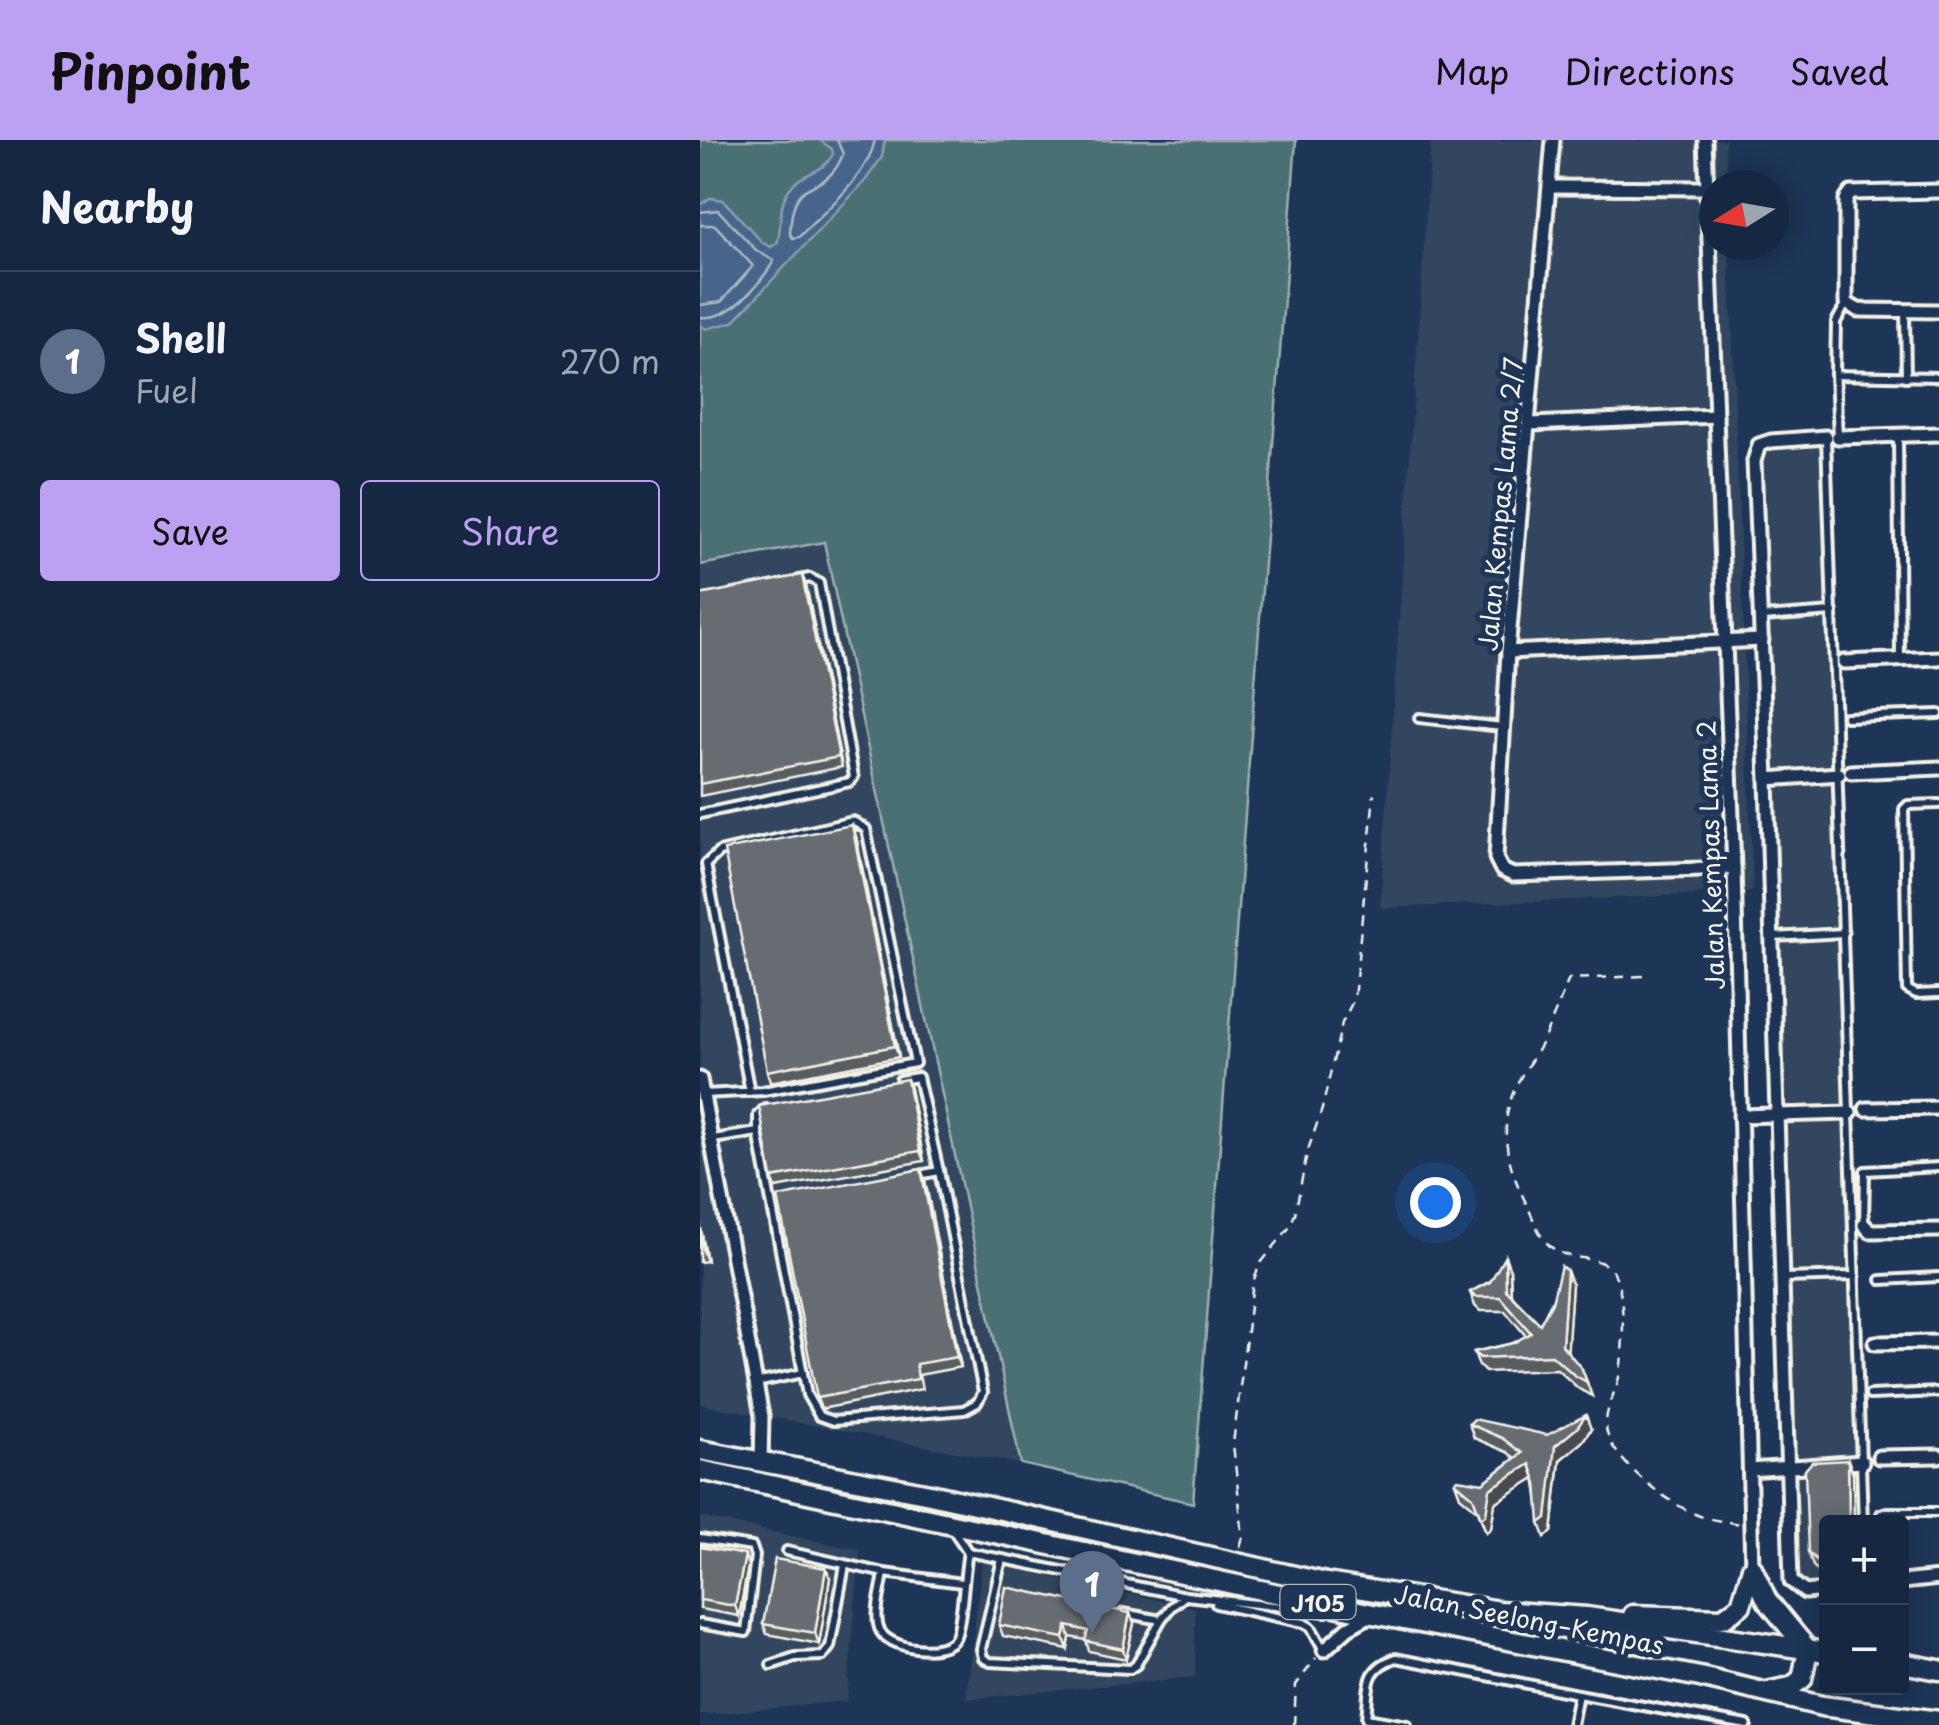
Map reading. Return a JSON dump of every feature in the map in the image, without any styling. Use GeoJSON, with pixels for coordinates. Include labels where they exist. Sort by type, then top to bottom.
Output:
{"type":"FeatureCollection","features":[{"type":"Feature","properties":{"kind":"main road","name":"Jalan Seelong–Kempas"},"geometry":{"type":"LineString","coordinates":[[700,1450],[930,1494],[1326,1583],[1500,1611],[1587,1617],[1817,1651]]}},
{"type":"Feature","properties":{"kind":"main road","name":"Jalan Seelong–Kempas"},"geometry":{"type":"LineString","coordinates":[[700,1470],[1822,1706],[1939,1721]]}},
{"type":"Feature","properties":{"kind":"main road"},"geometry":{"type":"LineString","coordinates":[[1587,1617],[1723,1618],[1741,1605],[1752,1568]]}},
{"type":"Feature","properties":{"kind":"main road"},"geometry":{"type":"LineString","coordinates":[[1752,1568],[1767,1600],[1817,1651],[1802,1679],[1779,1690],[1762,1691]]}},
{"type":"Feature","properties":{"kind":"main road"},"geometry":{"type":"LineString","coordinates":[[1909,1664],[1939,1670]]}},
{"type":"Feature","properties":{"kind":"street","name":"Jalan Kempas Lama 2/7"},"geometry":{"type":"LineString","coordinates":[[1553,140],[1508,652],[1496,858],[1502,870],[1513,876],[1734,868]]}},
{"type":"Feature","properties":{"kind":"street","name":"Jalan Kempas Lama 2"},"geometry":{"type":"LineString","coordinates":[[1705,140],[1706,170]]}},
{"type":"Feature","properties":{"kind":"street"},"geometry":{"type":"LineString","coordinates":[[1550,187],[1699,188]]}},
{"type":"Feature","properties":{"kind":"street"},"geometry":{"type":"LineString","coordinates":[[1939,191],[1851,193],[1846,200],[1846,302],[1858,310],[1939,311]]}},
{"type":"Feature","properties":{"kind":"street","name":"Jalan Kempas Lama 2"},"geometry":{"type":"LineString","coordinates":[[1710,260],[1734,868],[1752,1568]]}},
{"type":"Feature","properties":{"kind":"street"},"geometry":{"type":"LineString","coordinates":[[1530,424],[1716,416]]}},
{"type":"Feature","properties":{"kind":"street"},"geometry":{"type":"LineString","coordinates":[[1819,1591],[1805,1592],[1791,1581],[1754,451],[1758,444],[1771,440],[1939,434]]}},
{"type":"Feature","properties":{"kind":"street"},"geometry":{"type":"LineString","coordinates":[[1508,652],[1762,640]]}},
{"type":"Feature","properties":{"kind":"street"},"geometry":{"type":"LineString","coordinates":[[1844,662],[1939,658]]}},
{"type":"Feature","properties":{"kind":"street"},"geometry":{"type":"LineString","coordinates":[[1767,779],[1939,768]]}},
{"type":"Feature","properties":{"kind":"street"},"geometry":{"type":"LineString","coordinates":[[700,1078],[756,1383],[763,1438],[760,1462]]}},
{"type":"Feature","properties":{"kind":"street"},"geometry":{"type":"LineString","coordinates":[[1866,1109],[1939,1108]]}},
{"type":"Feature","properties":{"kind":"street"},"geometry":{"type":"LineString","coordinates":[[1740,1116],[1850,1113]]}},
{"type":"Feature","properties":{"kind":"street"},"geometry":{"type":"LineString","coordinates":[[1864,1225],[1870,1230],[1939,1230]]}},
{"type":"Feature","properties":{"kind":"street"},"geometry":{"type":"LineString","coordinates":[[1876,1343],[1939,1342]]}},
{"type":"Feature","properties":{"kind":"street"},"geometry":{"type":"LineString","coordinates":[[1878,1457],[1939,1456]]}},
{"type":"Feature","properties":{"kind":"street"},"geometry":{"type":"LineString","coordinates":[[1750,1470],[1862,1462]]}},
{"type":"Feature","properties":{"kind":"street"},"geometry":{"type":"LineString","coordinates":[[1909,1581],[1939,1578]]}},
{"type":"Feature","properties":{"kind":"street"},"geometry":{"type":"LineString","coordinates":[[1324,1650],[1348,1628],[1374,1614]]}},
{"type":"Feature","properties":{"kind":"lane"},"geometry":{"type":"LineString","coordinates":[[1846,302],[1836,322],[1832,437],[1834,612],[1845,773],[1844,933],[1863,1515]]}},
{"type":"Feature","properties":{"kind":"lane"},"geometry":{"type":"LineString","coordinates":[[1905,310],[1906,377]]}},
{"type":"Feature","properties":{"kind":"lane"},"geometry":{"type":"LineString","coordinates":[[1834,375],[1939,377]]}},
{"type":"Feature","properties":{"kind":"lane"},"geometry":{"type":"LineString","coordinates":[[1898,436],[1900,660]]}},
{"type":"Feature","properties":{"kind":"lane"},"geometry":{"type":"LineString","coordinates":[[700,814],[850,782],[854,777],[819,584],[810,578],[791,581]]}},
{"type":"Feature","properties":{"kind":"lane"},"geometry":{"type":"LineString","coordinates":[[1761,618],[1834,612]]}},
{"type":"Feature","properties":{"kind":"lane"},"geometry":{"type":"LineString","coordinates":[[1846,717],[1939,714]]}},
{"type":"Feature","properties":{"kind":"lane"},"geometry":{"type":"LineString","coordinates":[[1418,718],[1503,727]]}},
{"type":"Feature","properties":{"kind":"lane"},"geometry":{"type":"LineString","coordinates":[[1939,804],[1904,806],[1907,989],[1908,993],[1939,993]]}},
{"type":"Feature","properties":{"kind":"lane"},"geometry":{"type":"LineString","coordinates":[[750,1092],[704,876],[706,864],[719,852],[853,821],[866,830],[983,1392],[964,1410],[833,1421],[819,1416],[807,1395],[758,1132],[760,1111],[782,1104]]}},
{"type":"Feature","properties":{"kind":"lane"},"geometry":{"type":"LineString","coordinates":[[1772,937],[1844,933]]}},
{"type":"Feature","properties":{"kind":"lane"},"geometry":{"type":"LineString","coordinates":[[703,1094],[750,1092],[915,1063]]}},
{"type":"Feature","properties":{"kind":"lane"},"geometry":{"type":"LineString","coordinates":[[890,1082],[918,1078]]}},
{"type":"Feature","properties":{"kind":"lane"},"geometry":{"type":"LineString","coordinates":[[713,1139],[758,1132]]}},
{"type":"Feature","properties":{"kind":"lane"},"geometry":{"type":"LineString","coordinates":[[1864,1225],[1865,1171],[1939,1168]]}},
{"type":"Feature","properties":{"kind":"lane"},"geometry":{"type":"LineString","coordinates":[[904,1178],[938,1171]]}},
{"type":"Feature","properties":{"kind":"lane"},"geometry":{"type":"LineString","coordinates":[[771,1204],[790,1200]]}},
{"type":"Feature","properties":{"kind":"lane"},"geometry":{"type":"LineString","coordinates":[[1782,1278],[1855,1276]]}},
{"type":"Feature","properties":{"kind":"lane"},"geometry":{"type":"LineString","coordinates":[[1881,1280],[1939,1277]]}},
{"type":"Feature","properties":{"kind":"lane"},"geometry":{"type":"LineString","coordinates":[[756,1383],[803,1373]]}},
{"type":"Feature","properties":{"kind":"lane"},"geometry":{"type":"LineString","coordinates":[[1870,1395],[1939,1392]]}},
{"type":"Feature","properties":{"kind":"lane"},"geometry":{"type":"LineString","coordinates":[[1881,1515],[1939,1512]]}},
{"type":"Feature","properties":{"kind":"lane"},"geometry":{"type":"LineString","coordinates":[[948,1523],[968,1552],[1304,1623],[1312,1627],[1324,1650]]}},
{"type":"Feature","properties":{"kind":"lane"},"geometry":{"type":"LineString","coordinates":[[700,1538],[744,1544],[752,1547],[756,1556],[746,1632],[700,1624]]}},
{"type":"Feature","properties":{"kind":"lane"},"geometry":{"type":"LineString","coordinates":[[787,1551],[884,1573],[962,1583]]}},
{"type":"Feature","properties":{"kind":"lane"},"geometry":{"type":"LineString","coordinates":[[884,1573],[877,1623],[881,1634],[894,1643],[936,1649],[947,1646],[956,1636],[968,1552]]}},
{"type":"Feature","properties":{"kind":"lane"},"geometry":{"type":"LineString","coordinates":[[1002,1559],[981,1648],[983,1658],[990,1662],[1130,1669],[1136,1666],[1170,1607],[1186,1596],[1299,1611],[1374,1614]]}},
{"type":"Feature","properties":{"kind":"lane"},"geometry":{"type":"LineString","coordinates":[[771,1665],[795,1657],[823,1656],[830,1646],[845,1565]]}},
{"type":"Feature","properties":{"kind":"lane"},"geometry":{"type":"LineString","coordinates":[[995,1587],[1014,1590]]}},
{"type":"Feature","properties":{"kind":"lane"},"geometry":{"type":"LineString","coordinates":[[1108,1610],[1161,1620]]}},
{"type":"Feature","properties":{"kind":"lane"},"geometry":{"type":"LineString","coordinates":[[1407,1725],[1366,1718],[1372,1672],[1396,1658],[1748,1725]]}},
{"type":"Feature","properties":{"kind":"lane"},"geometry":{"type":"LineString","coordinates":[[1572,1725],[1578,1694]]}},
{"type":"Feature","properties":{"kind":"path"},"geometry":{"type":"LineString","coordinates":[[1236,1563],[1243,1538],[1233,1444],[1251,1292],[1260,1264],[1289,1228],[1295,1214],[1301,1177],[1342,1024],[1354,999],[1374,794]]}},
{"type":"Feature","properties":{"kind":"path"},"geometry":{"type":"LineString","coordinates":[[1644,976],[1569,979],[1541,1044],[1516,1084],[1506,1116],[1506,1147],[1514,1180],[1546,1243],[1565,1258],[1597,1260],[1615,1274],[1621,1300],[1622,1347],[1605,1430],[1617,1449],[1634,1472],[1665,1498],[1696,1515],[1751,1526]]}},
{"type":"Feature","properties":{"kind":"path"},"geometry":{"type":"LineString","coordinates":[[1294,1725],[1296,1685],[1324,1650]]}},
{"type":"Feature","properties":{"kind":"shaded area"},"geometry":{"type":"Polygon","coordinates":[[[1431,140],[1725,140],[1726,170],[1699,170],[1699,260],[1730,260],[1753,892],[1380,908],[1431,140]]]}},
{"type":"Feature","properties":{"kind":"shaded area"},"geometry":{"type":"Polygon","coordinates":[[[1830,432],[1866,1515],[1819,1515],[1819,1596],[1804,1597],[1793,1593],[1785,1582],[1783,1414],[1748,450],[1757,439],[1830,432]]]}},
{"type":"Feature","properties":{"kind":"shaded area"},"geometry":{"type":"Polygon","coordinates":[[[824,541],[1021,1464],[700,1404],[700,565],[824,541]]]}},
{"type":"Feature","properties":{"kind":"shaded area"},"geometry":{"type":"Polygon","coordinates":[[[700,1517],[860,1550],[847,1701],[700,1715],[700,1517]]]}},
{"type":"Feature","properties":{"kind":"shaded area"},"geometry":{"type":"Polygon","coordinates":[[[982,1562],[1195,1608],[1195,1677],[966,1699],[982,1562]]]}},
{"type":"Feature","properties":{"kind":"green space"},"geometry":{"type":"Polygon","coordinates":[[[700,140],[1296,140],[1193,1503],[1021,1464],[824,542],[700,565],[700,140]]]}},
{"type":"Feature","properties":{"kind":"water"},"geometry":{"type":"Polygon","coordinates":[[[819,140],[885,140],[882,157],[865,181],[733,322],[706,329],[700,325],[700,205],[710,198],[723,200],[771,247],[777,243],[783,201],[790,188],[823,166],[833,154],[819,140]]]}},
{"type":"Feature","properties":{"kind":"building"},"geometry":{"type":"Polygon","coordinates":[[[802,575],[839,757],[700,784],[700,595],[802,575]]]}},
{"type":"Feature","properties":{"kind":"building"},"geometry":{"type":"Polygon","coordinates":[[[852,825],[895,1046],[767,1071],[724,850],[852,825]]]}},
{"type":"Feature","properties":{"kind":"building"},"geometry":{"type":"Polygon","coordinates":[[[907,1079],[920,1151],[772,1178],[759,1106],[907,1079]]]}},
{"type":"Feature","properties":{"kind":"building"},"geometry":{"type":"Polygon","coordinates":[[[921,1169],[957,1357],[916,1364],[918,1379],[817,1398],[778,1197],[921,1169]]]}},
{"type":"Feature","properties":{"kind":"building"},"geometry":{"type":"Polygon","coordinates":[[[1505,1256],[1506,1290],[1540,1324],[1552,1302],[1561,1266],[1567,1271],[1562,1345],[1582,1369],[1587,1382],[1552,1355],[1480,1358],[1474,1352],[1513,1343],[1531,1333],[1500,1297],[1475,1297],[1470,1292],[1490,1282],[1505,1256]]]}},
{"type":"Feature","properties":{"kind":"building"},"geometry":{"type":"Polygon","coordinates":[[[1586,1415],[1555,1446],[1547,1518],[1540,1523],[1537,1483],[1530,1464],[1490,1489],[1486,1514],[1481,1518],[1473,1497],[1455,1482],[1458,1479],[1483,1483],[1522,1453],[1502,1438],[1469,1424],[1474,1419],[1547,1435],[1586,1415]]]}},
{"type":"Feature","properties":{"kind":"building"},"geometry":{"type":"Polygon","coordinates":[[[1848,1460],[1849,1515],[1819,1515],[1819,1561],[1808,1552],[1805,1470],[1812,1462],[1848,1460]]]}},
{"type":"Feature","properties":{"kind":"building"},"geometry":{"type":"Polygon","coordinates":[[[700,1547],[745,1555],[735,1606],[700,1600],[700,1547]]]}},
{"type":"Feature","properties":{"kind":"building"},"geometry":{"type":"Polygon","coordinates":[[[775,1559],[826,1568],[815,1633],[763,1624],[775,1559]]]}},
{"type":"Feature","properties":{"kind":"building"},"geometry":{"type":"Polygon","coordinates":[[[1006,1587],[1130,1613],[1123,1649],[1085,1641],[1088,1631],[1067,1626],[1064,1638],[999,1625],[1006,1587]]]}},
{"type":"Feature","properties":{"kind":"place","name":"Shell"},"geometry":{"type":"Point","coordinates":[1092,1633]}}]}
